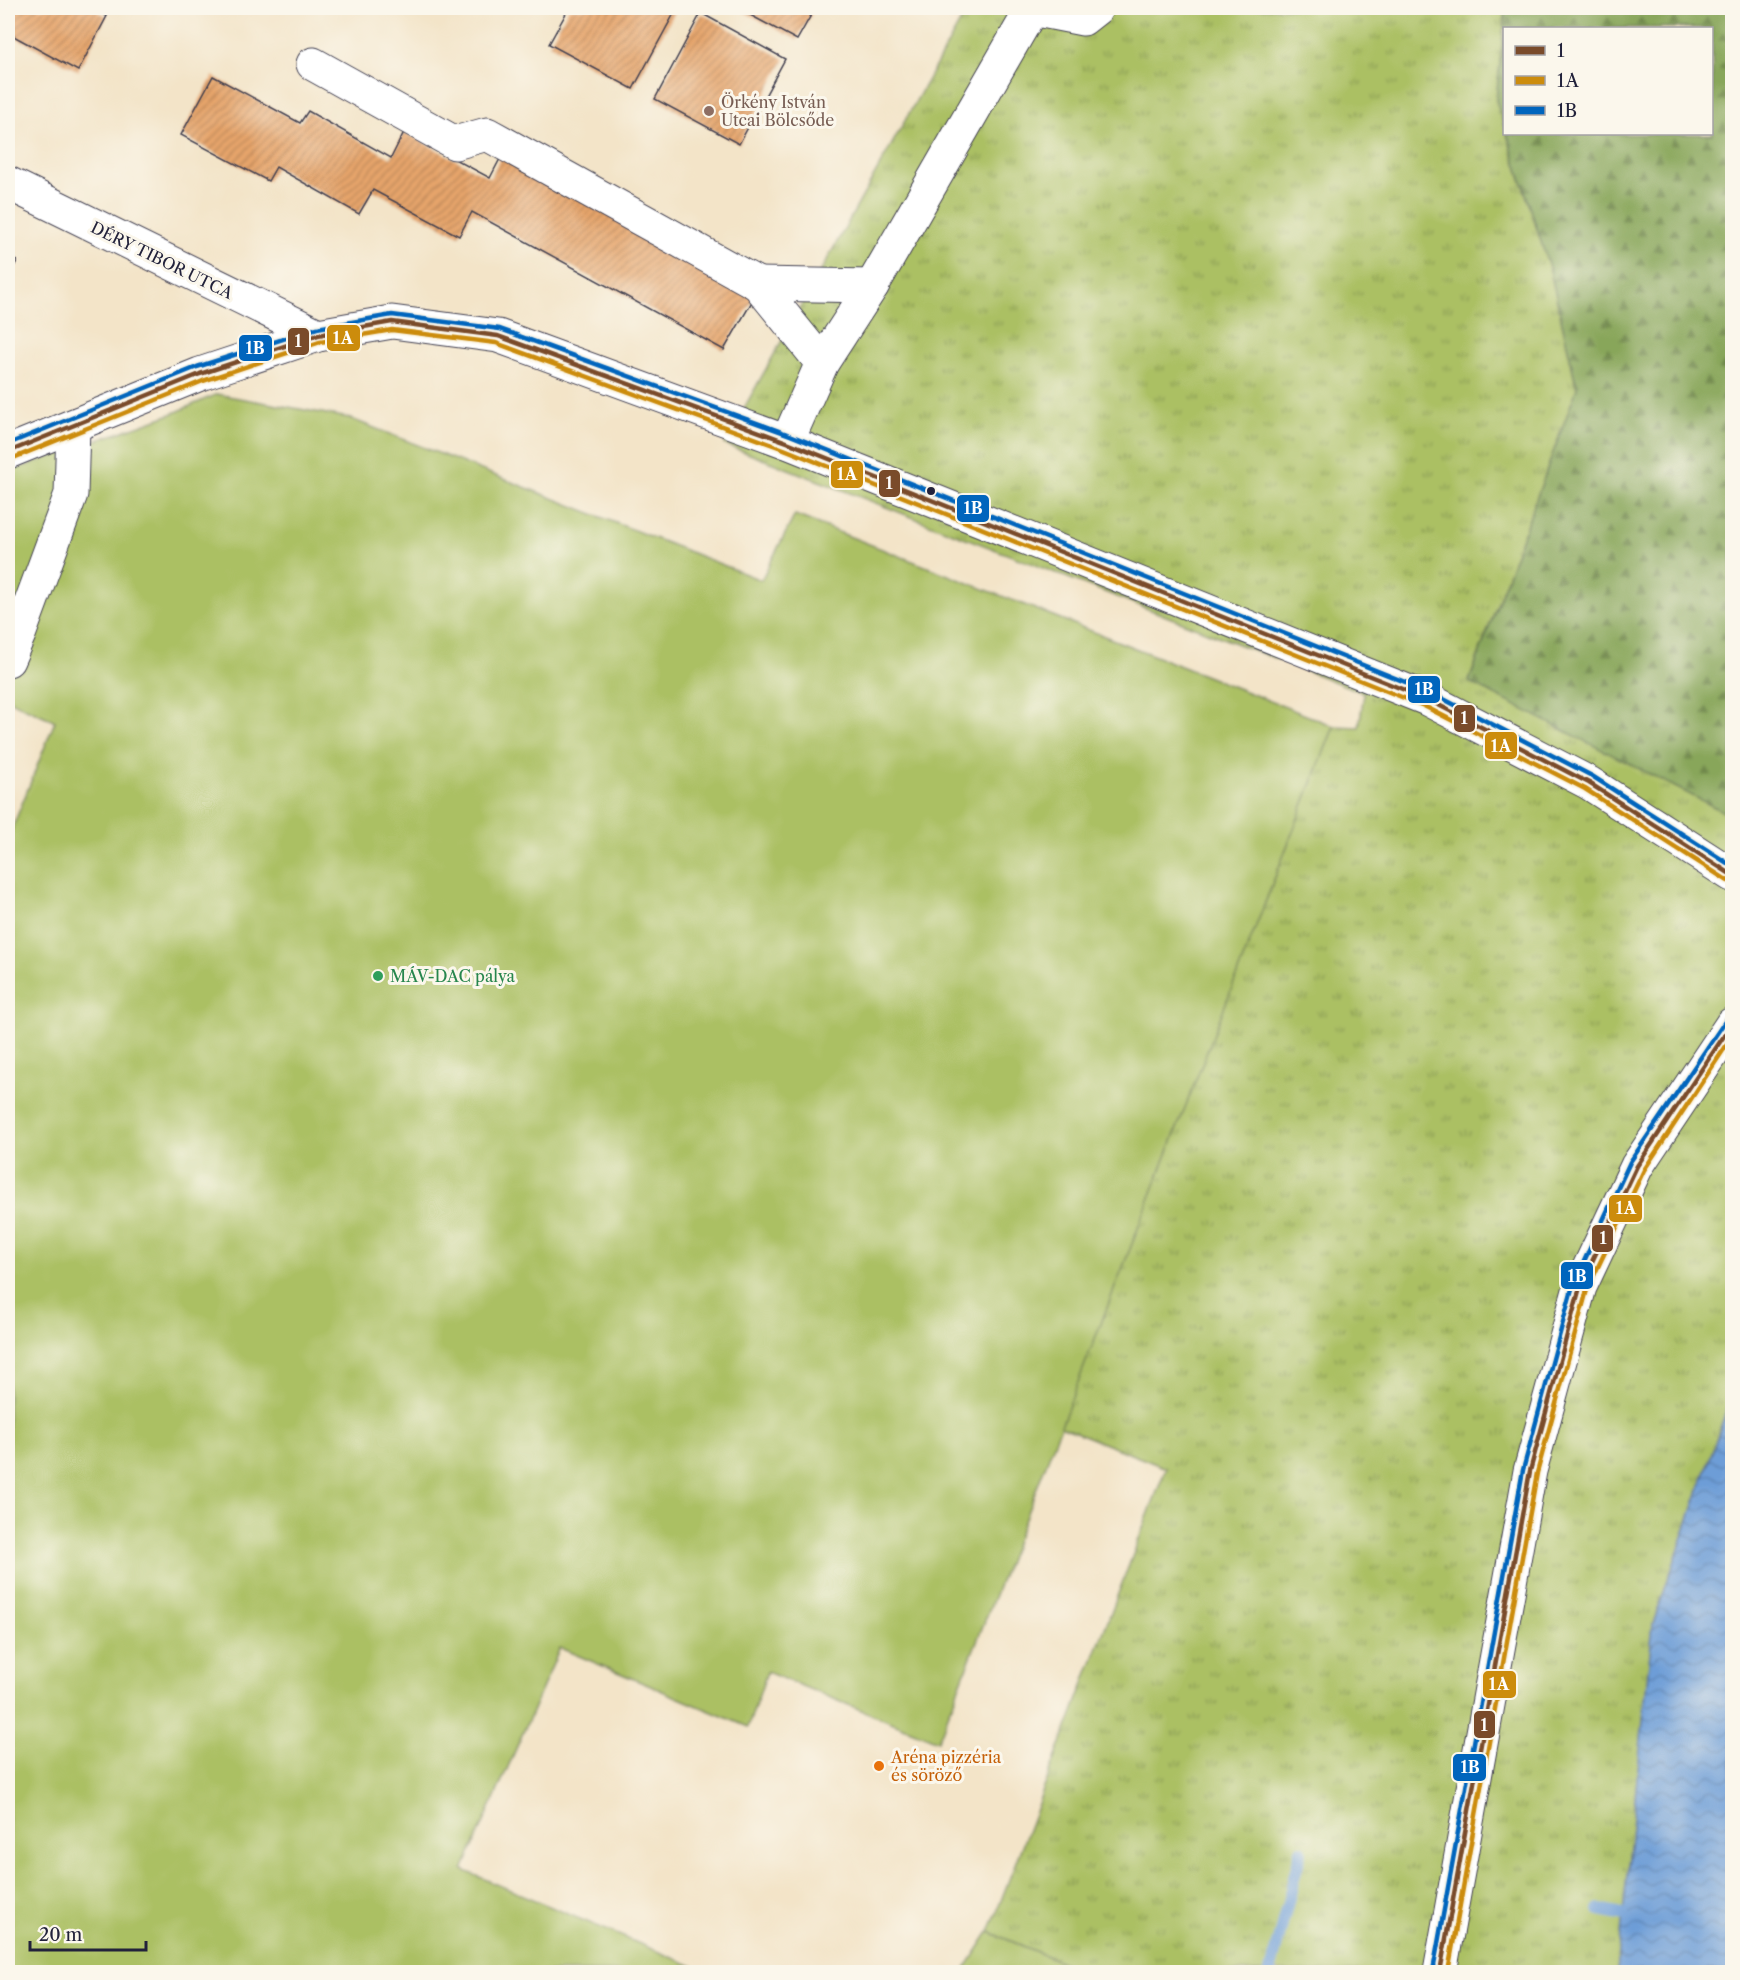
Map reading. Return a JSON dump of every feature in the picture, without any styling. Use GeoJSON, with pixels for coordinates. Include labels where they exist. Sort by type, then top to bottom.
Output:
{"type":"FeatureCollection","features":[{"type":"Feature","properties":{"kind":"street"},"geometry":{"type":"LineString","coordinates":[[786,442],[822,363],[872,286],[1032,9],[1083,19],[1097,8]]}},
{"type":"Feature","properties":{"kind":"street"},"geometry":{"type":"LineString","coordinates":[[313,64],[455,143],[487,134],[758,284],[822,363]]}},
{"type":"Feature","properties":{"kind":"street","name":"DÉRY TIBOR UTCA"},"geometry":{"type":"LineString","coordinates":[[8,183],[318,335]]}},
{"type":"Feature","properties":{"kind":"street"},"geometry":{"type":"LineString","coordinates":[[758,284],[872,286]]}},
{"type":"Feature","properties":{"kind":"street"},"geometry":{"type":"LineString","coordinates":[[8,452],[73,428],[200,374],[318,335],[392,322],[498,336],[786,442],[1427,699],[1589,783],[1732,875]]}},
{"type":"Feature","properties":{"kind":"street"},"geometry":{"type":"LineString","coordinates":[[8,660],[71,494],[73,428]]}},
{"type":"Feature","properties":{"kind":"street"},"geometry":{"type":"LineString","coordinates":[[1440,1972],[1530,1471],[1580,1287],[1636,1166],[1732,1024]]}},
{"type":"Feature","properties":{"kind":"green space"},"geometry":{"type":"Polygon","coordinates":[[[968,8],[1506,8],[1496,100],[1503,122],[1503,135],[1507,135],[1550,270],[1577,388],[1469,681],[1732,816],[1732,1394],[1653,1624],[1617,1972],[1085,1972],[989,1932],[1166,1468],[1060,1426],[1334,726],[1359,727],[1364,693],[724,444],[968,8]]]}},
{"type":"Feature","properties":{"kind":"green space"},"geometry":{"type":"Polygon","coordinates":[[[1506,8],[1732,8],[1732,816],[1469,682],[1577,388],[1550,270],[1507,135],[1713,135],[1713,27],[1504,27],[1506,8]]]}},
{"type":"Feature","properties":{"kind":"green space"},"geometry":{"type":"Polygon","coordinates":[[[1503,36],[1503,124],[1496,100],[1503,36]]]}},
{"type":"Feature","properties":{"kind":"green space"},"geometry":{"type":"Polygon","coordinates":[[[217,394],[349,418],[761,580],[795,515],[1334,726],[938,1741],[767,1672],[748,1727],[560,1648],[463,1870],[707,1972],[8,1972],[8,839],[55,721],[8,700],[8,472],[174,413],[217,394]]]}},
{"type":"Feature","properties":{"kind":"green space"},"geometry":{"type":"Polygon","coordinates":[[[989,1932],[1085,1972],[963,1972],[989,1932]]]}},
{"type":"Feature","properties":{"kind":"water"},"geometry":{"type":"Polygon","coordinates":[[[1732,1394],[1732,1972],[1617,1972],[1653,1624],[1732,1394]]]}},
{"type":"Feature","properties":{"kind":"building"},"geometry":{"type":"Polygon","coordinates":[[[8,8],[91,8],[107,16],[78,71],[8,33],[8,8]]]}},
{"type":"Feature","properties":{"kind":"building"},"geometry":{"type":"Polygon","coordinates":[[[569,8],[677,8],[633,89],[549,44],[569,8]]]}},
{"type":"Feature","properties":{"kind":"building"},"geometry":{"type":"Polygon","coordinates":[[[737,8],[815,8],[797,40],[737,8]]]}},
{"type":"Feature","properties":{"kind":"building"},"geometry":{"type":"Polygon","coordinates":[[[701,13],[785,59],[739,144],[655,99],[701,13]]]}},
{"type":"Feature","properties":{"kind":"building"},"geometry":{"type":"Polygon","coordinates":[[[213,76],[300,123],[308,111],[391,158],[404,132],[490,178],[502,155],[757,293],[724,350],[472,212],[459,236],[373,190],[359,214],[276,167],[268,181],[181,135],[213,76]]]}},
{"type":"Feature","properties":{"kind":"building"},"geometry":{"type":"Polygon","coordinates":[[[8,256],[17,261],[8,278],[8,256]]]}},
{"type":"Feature","properties":{"kind":"waterway"},"geometry":{"type":"LineString","coordinates":[[1270,1972],[1301,1851]]}},
{"type":"Feature","properties":{"kind":"waterway"},"geometry":{"type":"LineString","coordinates":[[1599,1910],[1623,1915]]}},
{"type":"Feature","properties":{"kind":"transit line","name":"1B"},"geometry":{"type":"LineString","coordinates":[[8,444],[197,367],[317,328],[392,315],[500,329],[790,435],[1430,692],[1592,776],[1732,866]]}},
{"type":"Feature","properties":{"kind":"transit line","name":"1"},"geometry":{"type":"LineString","coordinates":[[8,452],[200,374],[318,335],[392,322],[498,336],[787,442],[1427,699],[1589,783],[1732,875]]}},
{"type":"Feature","properties":{"kind":"transit line","name":"1A"},"geometry":{"type":"LineString","coordinates":[[11,459],[203,381],[320,342],[392,330],[496,343],[784,449],[1424,706],[1585,789],[1728,881]]}},
{"type":"Feature","properties":{"kind":"transit line","name":"1B"},"geometry":{"type":"LineString","coordinates":[[1433,1971],[1523,1470],[1573,1285],[1630,1162],[1726,1020]]}},
{"type":"Feature","properties":{"kind":"transit line","name":"1"},"geometry":{"type":"LineString","coordinates":[[1440,1972],[1530,1471],[1580,1287],[1637,1166],[1732,1024]]}},
{"type":"Feature","properties":{"kind":"transit line","name":"1A"},"geometry":{"type":"LineString","coordinates":[[1448,1972],[1537,1473],[1587,1290],[1644,1170],[1732,1037]]}},
{"type":"Feature","properties":{"kind":"place","name":"Örkény István Utcai Bölcsőde"},"geometry":{"type":"Point","coordinates":[709,111]}},
{"type":"Feature","properties":{"kind":"place","name":"MÁV-DAC pálya"},"geometry":{"type":"Point","coordinates":[378,976]}},
{"type":"Feature","properties":{"kind":"place","name":"Aréna pizzéria és söröző"},"geometry":{"type":"Point","coordinates":[879,1766]}}]}
